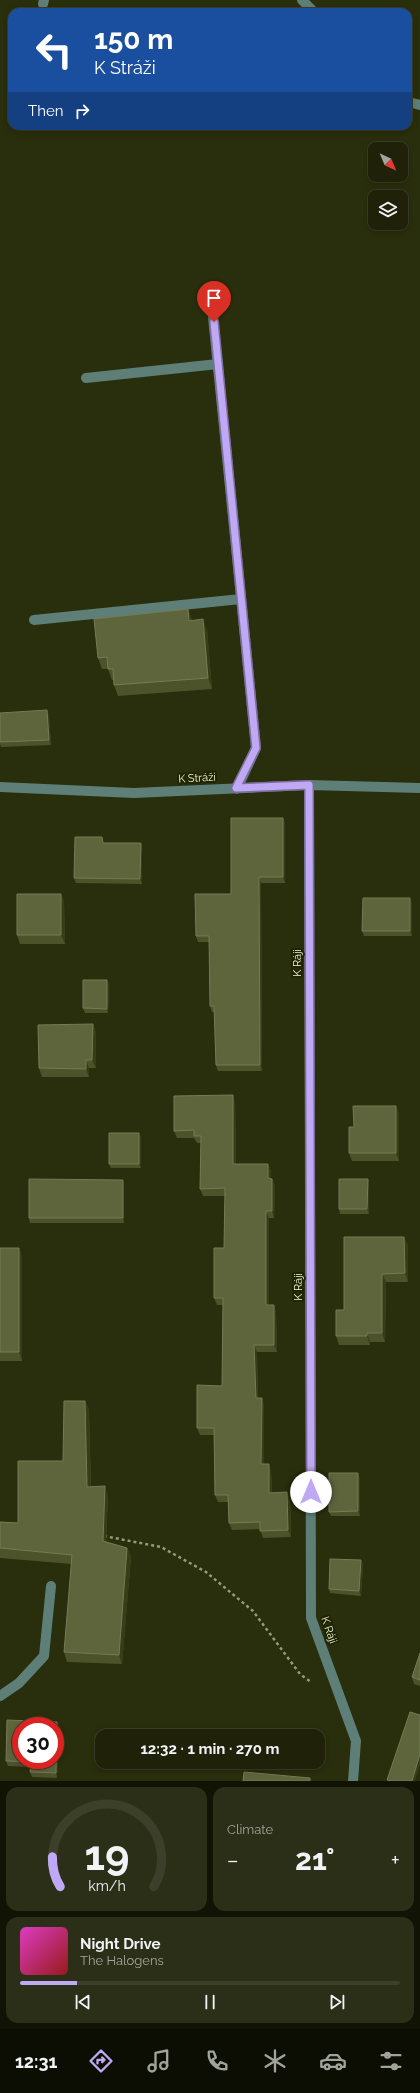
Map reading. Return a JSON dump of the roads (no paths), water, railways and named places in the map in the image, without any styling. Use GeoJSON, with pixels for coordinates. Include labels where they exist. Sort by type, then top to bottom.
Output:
{"type":"FeatureCollection","features":[{"type":"Feature","properties":{"kind":"street"},"geometry":{"type":"LineString","coordinates":[[302,0],[310,8]]}},
{"type":"Feature","properties":{"kind":"street"},"geometry":{"type":"LineString","coordinates":[[212,307],[256,748],[236,788]]}},
{"type":"Feature","properties":{"kind":"street"},"geometry":{"type":"LineString","coordinates":[[86,378],[218,364]]}},
{"type":"Feature","properties":{"kind":"street"},"geometry":{"type":"LineString","coordinates":[[34,620],[241,599]]}},
{"type":"Feature","properties":{"kind":"street","name":"K Stráži"},"geometry":{"type":"LineString","coordinates":[[0,787],[134,794],[309,785],[420,788]]}},
{"type":"Feature","properties":{"kind":"street","name":"K Ráji"},"geometry":{"type":"LineString","coordinates":[[309,785],[311,1618],[356,1741],[353,1781]]}},
{"type":"Feature","properties":{"kind":"street"},"geometry":{"type":"LineString","coordinates":[[0,1696],[20,1683],[44,1656],[51,1586]]}}]}
